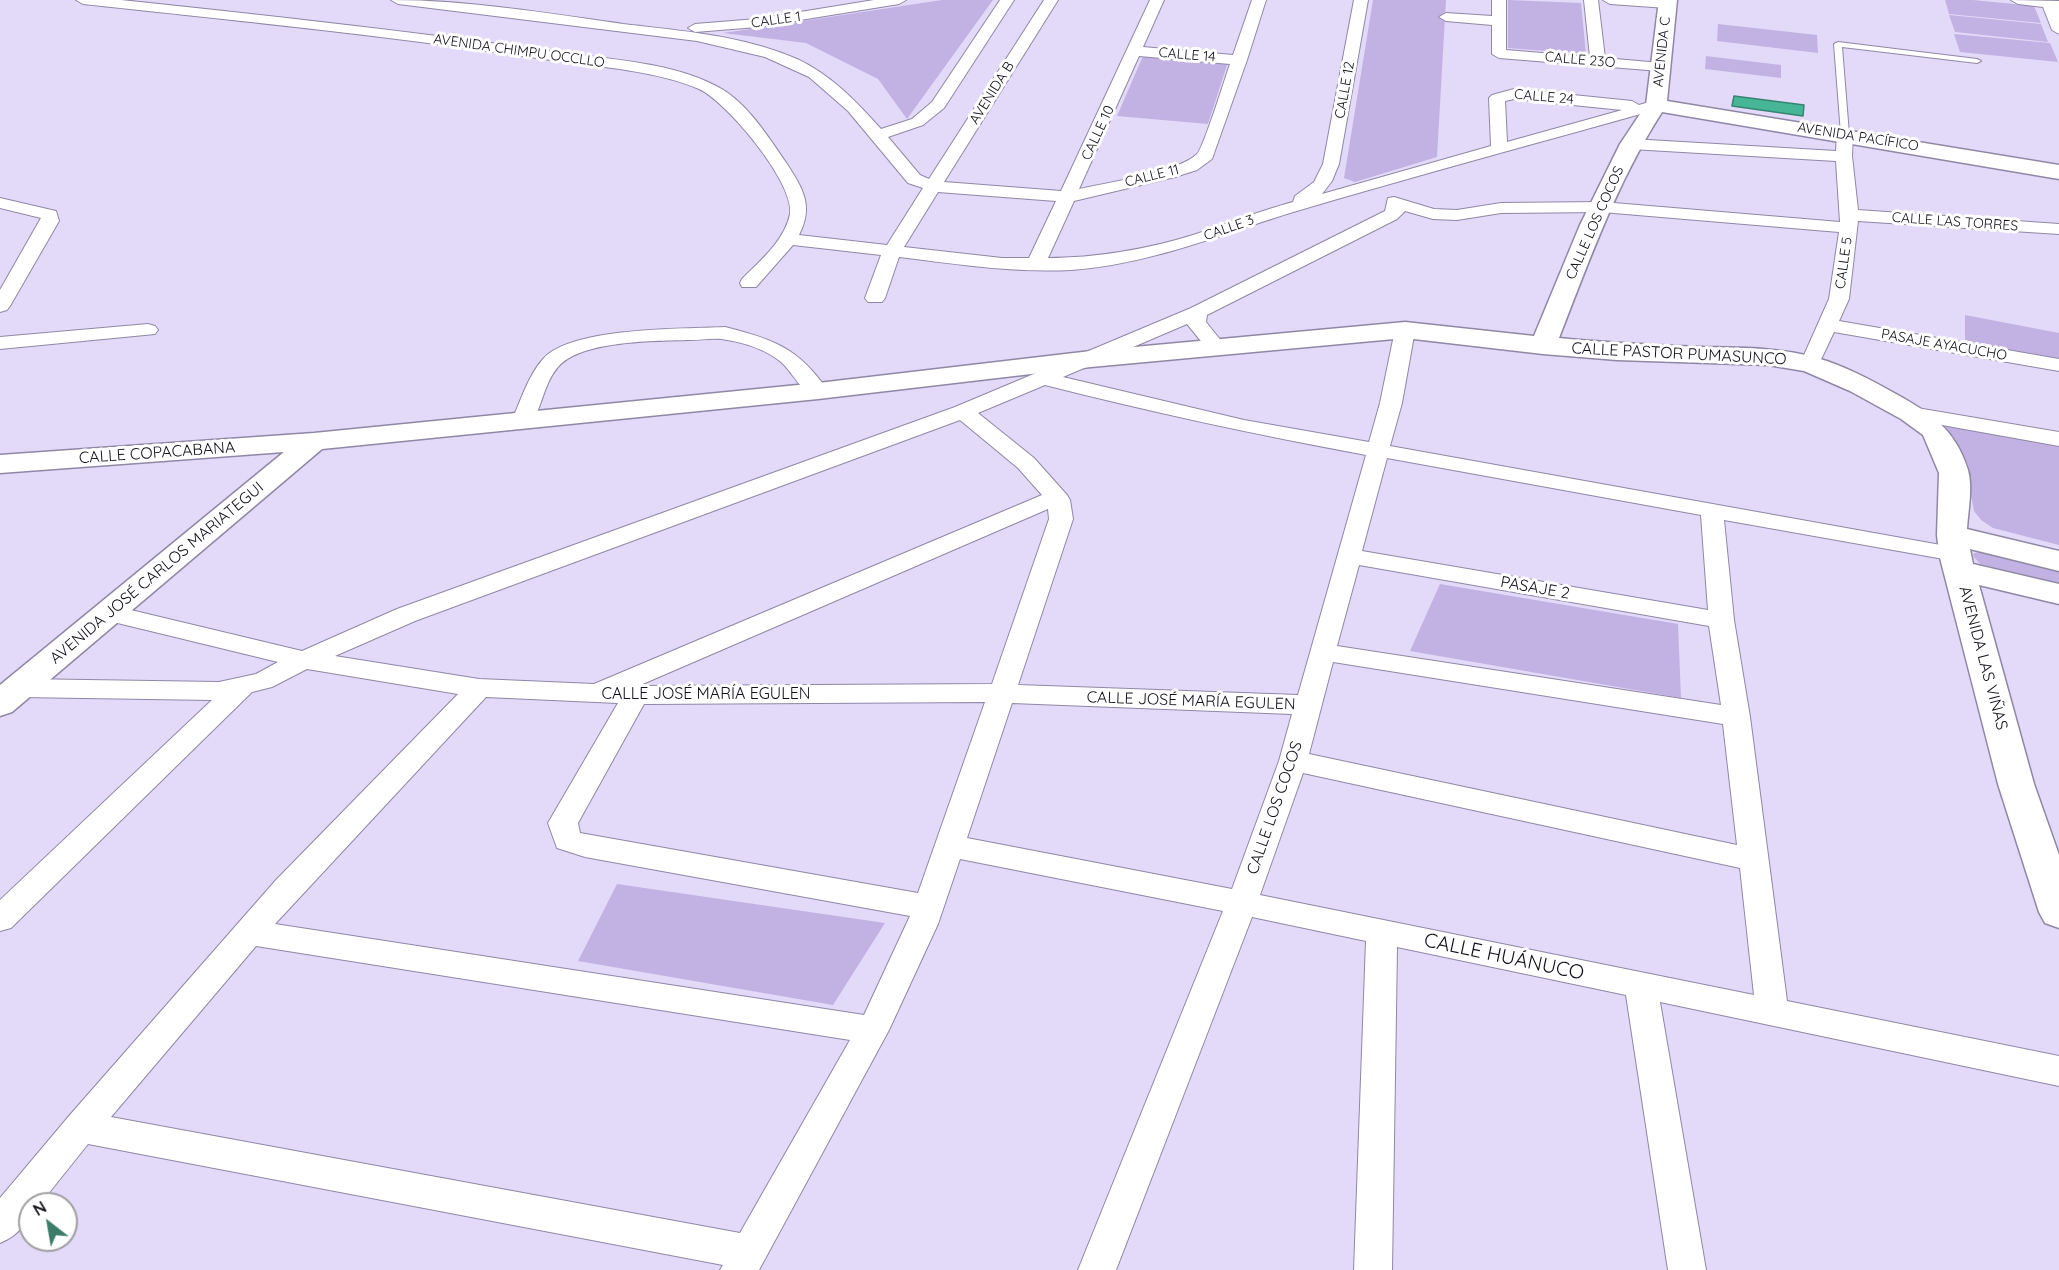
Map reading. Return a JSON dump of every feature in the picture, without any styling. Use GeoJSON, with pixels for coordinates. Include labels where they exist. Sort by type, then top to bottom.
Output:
{"type":"FeatureCollection","features":[{"type":"Feature","properties":{"kind":"street","name":"AVENIDA CHIMPU OCCLLO"},"geometry":{"type":"LineString","coordinates":[[83,0],[402,34],[672,74],[698,83],[717,92],[731,103],[774,157],[794,189],[800,210],[789,239],[749,283]]}},
{"type":"Feature","properties":{"kind":"street"},"geometry":{"type":"LineString","coordinates":[[398,0],[488,9],[730,43],[780,56],[832,86],[914,179],[933,186],[892,251],[875,298]]}},
{"type":"Feature","properties":{"kind":"street"},"geometry":{"type":"LineString","coordinates":[[488,9],[507,0]]}},
{"type":"Feature","properties":{"kind":"street","name":"CALLE 1"},"geometry":{"type":"LineString","coordinates":[[653,32],[757,23],[899,0]]}},
{"type":"Feature","properties":{"kind":"street"},"geometry":{"type":"LineString","coordinates":[[875,135],[899,130],[929,116],[1007,0]]}},
{"type":"Feature","properties":{"kind":"street","name":"AVENIDA B"},"geometry":{"type":"LineString","coordinates":[[933,186],[1051,0]]}},
{"type":"Feature","properties":{"kind":"street","name":"CALLE 10"},"geometry":{"type":"LineString","coordinates":[[1036,264],[1157,0]]}},
{"type":"Feature","properties":{"kind":"street","name":"CALLE 11"},"geometry":{"type":"LineString","coordinates":[[933,186],[1068,196],[1191,166],[1206,155],[1259,0]]}},
{"type":"Feature","properties":{"kind":"street","name":"CALLE 12"},"geometry":{"type":"LineString","coordinates":[[1327,180],[1361,0]]}},
{"type":"Feature","properties":{"kind":"street"},"geometry":{"type":"LineString","coordinates":[[1446,17],[1499,21],[1499,0]]}},
{"type":"Feature","properties":{"kind":"street"},"geometry":{"type":"LineString","coordinates":[[1591,0],[1598,62]]}},
{"type":"Feature","properties":{"kind":"street"},"geometry":{"type":"LineString","coordinates":[[1610,0],[1668,2]]}},
{"type":"Feature","properties":{"kind":"street"},"geometry":{"type":"LineString","coordinates":[[2018,0],[2052,3],[2059,30]]}},
{"type":"Feature","properties":{"kind":"street","name":"AVENIDA C"},"geometry":{"type":"LineString","coordinates":[[1650,106],[1660,67],[1668,2]]}},
{"type":"Feature","properties":{"kind":"street","name":"CALLE 23O"},"geometry":{"type":"LineString","coordinates":[[1499,21],[1499,54],[1660,67]]}},
{"type":"Feature","properties":{"kind":"street","name":"CALLE 14"},"geometry":{"type":"LineString","coordinates":[[1135,51],[1240,60]]}},
{"type":"Feature","properties":{"kind":"street","name":"CALLE 24"},"geometry":{"type":"LineString","coordinates":[[1499,150],[1497,98],[1503,95],[1514,94],[1650,106]]}},
{"type":"Feature","properties":{"kind":"street","name":"CALLE 3"},"geometry":{"type":"LineString","coordinates":[[789,239],[1002,264],[1072,264],[1150,251],[1195,240],[1283,210],[1650,106]]}},
{"type":"Feature","properties":{"kind":"street","name":"AVENIDA PACÍFICO"},"geometry":{"type":"LineString","coordinates":[[1650,106],[1845,134],[2059,172]]}},
{"type":"Feature","properties":{"kind":"street","name":"CALLE LOS COCOS"},"geometry":{"type":"LineString","coordinates":[[1543,346],[1592,225],[1650,106]]}},
{"type":"Feature","properties":{"kind":"street","name":"CALLE 5"},"geometry":{"type":"LineString","coordinates":[[1810,364],[1839,299],[1849,222],[1844,156],[1845,134]]}},
{"type":"Feature","properties":{"kind":"street"},"geometry":{"type":"LineString","coordinates":[[1631,144],[1844,156]]}},
{"type":"Feature","properties":{"kind":"street"},"geometry":{"type":"LineString","coordinates":[[1283,210],[1313,193],[1327,180],[1360,188]]}},
{"type":"Feature","properties":{"kind":"street","name":"CALLE LAS TORRES"},"geometry":{"type":"LineString","coordinates":[[1360,188],[1433,214],[1457,215],[1501,208],[1602,207],[1849,222],[2059,230]]}},
{"type":"Feature","properties":{"kind":"street"},"geometry":{"type":"LineString","coordinates":[[10,696],[219,691],[263,681],[304,660],[406,615],[963,412],[1090,359],[1198,312],[1391,215],[1396,210],[1395,202]]}},
{"type":"Feature","properties":{"kind":"street"},"geometry":{"type":"LineString","coordinates":[[0,203],[50,215],[50,220],[0,306]]}},
{"type":"Feature","properties":{"kind":"street"},"geometry":{"type":"LineString","coordinates":[[1198,312],[1196,322],[1216,347]]}},
{"type":"Feature","properties":{"kind":"street","name":"PASAJE AYACUCHO"},"geometry":{"type":"LineString","coordinates":[[1829,325],[2059,365]]}},
{"type":"Feature","properties":{"kind":"street"},"geometry":{"type":"LineString","coordinates":[[0,343],[148,330]]}},
{"type":"Feature","properties":{"kind":"street","name":"CALLE LOS COCOS"},"geometry":{"type":"LineString","coordinates":[[1097,1270],[1242,903],[1293,761],[1391,403],[1405,330]]}},
{"type":"Feature","properties":{"kind":"street","name":"CALLE PASTOR PUMASUNCO"},"geometry":{"type":"LineString","coordinates":[[818,391],[1090,359],[1405,330],[1617,352],[1768,357],[1810,364],[1860,385],[1911,413]]}},
{"type":"Feature","properties":{"kind":"street"},"geometry":{"type":"LineString","coordinates":[[523,420],[551,361],[571,350],[599,341],[725,333],[743,336],[788,357],[818,391]]}},
{"type":"Feature","properties":{"kind":"street"},"geometry":{"type":"LineString","coordinates":[[1044,378],[1180,412],[1378,450],[1955,553],[2059,561]]}},
{"type":"Feature","properties":{"kind":"street","name":"CALLE COPACABANA"},"geometry":{"type":"LineString","coordinates":[[0,464],[314,441],[818,391]]}},
{"type":"Feature","properties":{"kind":"street"},"geometry":{"type":"LineString","coordinates":[[81,1127],[744,1261],[873,1030],[929,907],[1061,519],[1059,500],[1026,463],[963,412]]}},
{"type":"Feature","properties":{"kind":"street"},"geometry":{"type":"LineString","coordinates":[[1911,413],[2059,439]]}},
{"type":"Feature","properties":{"kind":"street","name":"AVENIDA LAS VIÑAS"},"geometry":{"type":"LineString","coordinates":[[1911,413],[1934,430],[1954,473],[1955,553],[2016,784],[2059,912]]}},
{"type":"Feature","properties":{"kind":"street","name":"AVENIDA JOSÉ CARLOS MARIATEGUI"},"geometry":{"type":"LineString","coordinates":[[10,696],[314,441]]}},
{"type":"Feature","properties":{"kind":"street"},"geometry":{"type":"LineString","coordinates":[[596,694],[1056,497]]}},
{"type":"Feature","properties":{"kind":"street"},"geometry":{"type":"LineString","coordinates":[[1712,510],[1721,620],[1736,717],[1772,1012]]}},
{"type":"Feature","properties":{"kind":"street"},"geometry":{"type":"LineString","coordinates":[[1955,553],[2059,594]]}},
{"type":"Feature","properties":{"kind":"street","name":"PASAJE 2"},"geometry":{"type":"LineString","coordinates":[[1349,556],[1721,620]]}},
{"type":"Feature","properties":{"kind":"street","name":"CALLE JOSÉ MARÍA EGULEN"},"geometry":{"type":"LineString","coordinates":[[110,613],[304,660],[479,688],[636,695],[1000,693],[1309,705]]}},
{"type":"Feature","properties":{"kind":"street"},"geometry":{"type":"LineString","coordinates":[[1323,652],[1736,717]]}},
{"type":"Feature","properties":{"kind":"street"},"geometry":{"type":"LineString","coordinates":[[0,919],[242,687]]}},
{"type":"Feature","properties":{"kind":"street"},"geometry":{"type":"LineString","coordinates":[[0,1226],[81,1127],[287,888],[479,688]]}},
{"type":"Feature","properties":{"kind":"street"},"geometry":{"type":"LineString","coordinates":[[636,695],[563,823],[567,840],[585,846],[929,907]]}},
{"type":"Feature","properties":{"kind":"street"},"geometry":{"type":"LineString","coordinates":[[1293,761],[1754,860]]}},
{"type":"Feature","properties":{"kind":"street","name":"CALLE HUÁNUCO"},"geometry":{"type":"LineString","coordinates":[[949,846],[1242,903],[2059,1071]]}},
{"type":"Feature","properties":{"kind":"street"},"geometry":{"type":"LineString","coordinates":[[249,932],[873,1030]]}},
{"type":"Feature","properties":{"kind":"street"},"geometry":{"type":"LineString","coordinates":[[1372,1270],[1382,932]]}},
{"type":"Feature","properties":{"kind":"street"},"geometry":{"type":"LineString","coordinates":[[1641,986],[1687,1270]]}},
{"type":"Feature","properties":{"kind":"lane"},"geometry":{"type":"LineString","coordinates":[[1845,134],[1838,44],[1977,61]]}},
{"type":"Feature","properties":{"kind":"shaded area"},"geometry":{"type":"Polygon","coordinates":[[[942,0],[993,0],[907,119],[878,79],[806,43],[723,33],[942,0]]]}},
{"type":"Feature","properties":{"kind":"shaded area"},"geometry":{"type":"Polygon","coordinates":[[[1373,0],[1446,0],[1437,157],[1355,182],[1344,178],[1373,0]]]}},
{"type":"Feature","properties":{"kind":"shaded area"},"geometry":{"type":"Polygon","coordinates":[[[1508,0],[1581,3],[1586,54],[1508,48],[1508,0]]]}},
{"type":"Feature","properties":{"kind":"shaded area"},"geometry":{"type":"Polygon","coordinates":[[[1945,0],[1973,0],[2034,6],[2041,23],[1949,14],[1945,0]]]}},
{"type":"Feature","properties":{"kind":"shaded area"},"geometry":{"type":"Polygon","coordinates":[[[1949,15],[2041,24],[2048,42],[1955,32],[1949,15]]]}},
{"type":"Feature","properties":{"kind":"shaded area"},"geometry":{"type":"Polygon","coordinates":[[[1718,24],[1817,35],[1818,53],[1717,41],[1718,24]]]}},
{"type":"Feature","properties":{"kind":"shaded area"},"geometry":{"type":"Polygon","coordinates":[[[1954,34],[2050,43],[2058,62],[1960,52],[1954,34]]]}},
{"type":"Feature","properties":{"kind":"shaded area"},"geometry":{"type":"Polygon","coordinates":[[[1143,56],[1228,62],[1208,124],[1117,116],[1143,56]]]}},
{"type":"Feature","properties":{"kind":"shaded area"},"geometry":{"type":"Polygon","coordinates":[[[1706,56],[1781,65],[1781,78],[1705,69],[1706,56]]]}},
{"type":"Feature","properties":{"kind":"shaded area"},"geometry":{"type":"Polygon","coordinates":[[[1734,96],[1804,105],[1803,116],[1732,106],[1734,96]]]}},
{"type":"Feature","properties":{"kind":"shaded area"},"geometry":{"type":"Polygon","coordinates":[[[1965,315],[2059,333],[2059,363],[1965,345],[1965,315]]]}},
{"type":"Feature","properties":{"kind":"shaded area"},"geometry":{"type":"Polygon","coordinates":[[[1953,424],[2059,445],[2059,545],[1993,528],[1981,520],[1974,511],[1967,473],[1944,427],[1953,424]]]}},
{"type":"Feature","properties":{"kind":"shaded area"},"geometry":{"type":"Polygon","coordinates":[[[1980,552],[2059,571],[2059,583],[1980,564],[1973,556],[1974,553],[1980,552]]]}},
{"type":"Feature","properties":{"kind":"shaded area"},"geometry":{"type":"Polygon","coordinates":[[[1440,584],[1678,624],[1681,698],[1410,651],[1440,584]]]}},
{"type":"Feature","properties":{"kind":"shaded area"},"geometry":{"type":"Polygon","coordinates":[[[617,884],[885,923],[833,1005],[578,961],[617,884]]]}}]}
